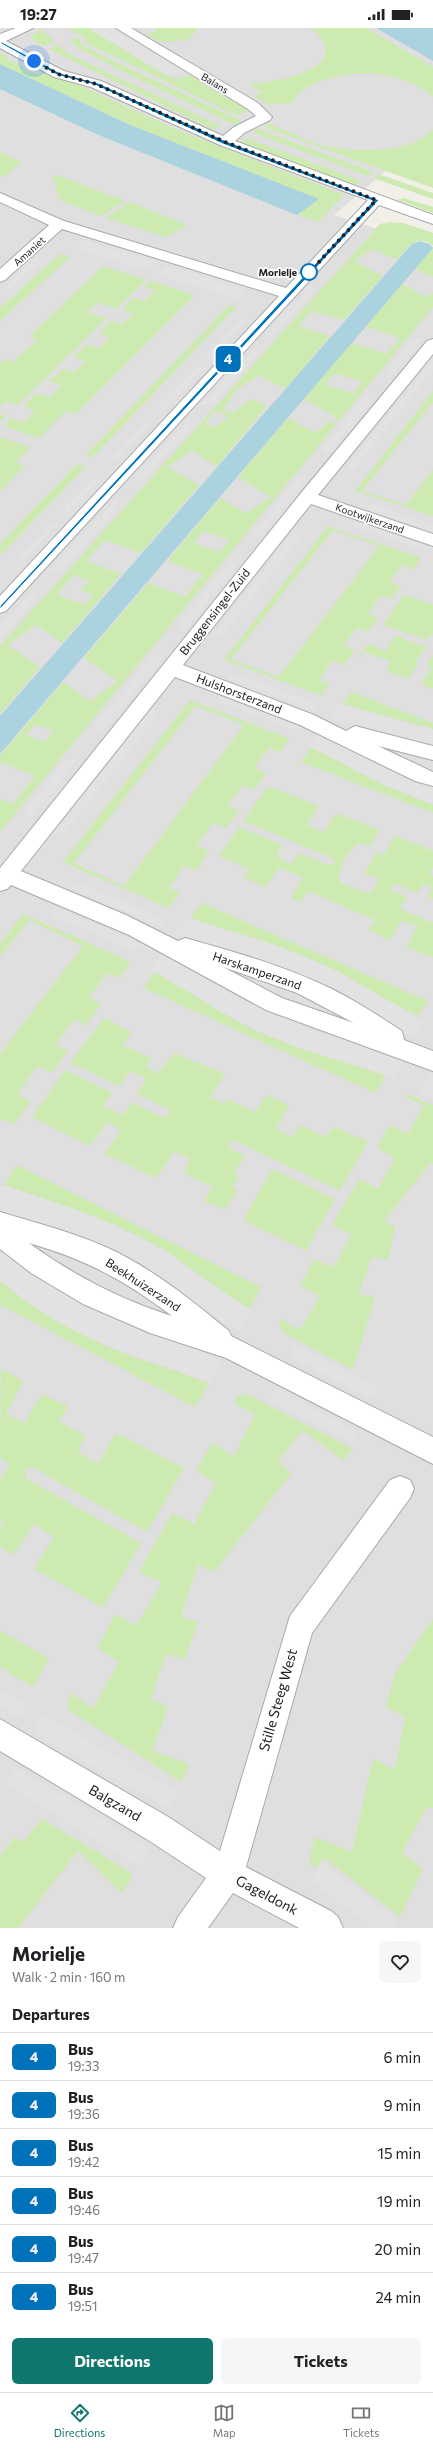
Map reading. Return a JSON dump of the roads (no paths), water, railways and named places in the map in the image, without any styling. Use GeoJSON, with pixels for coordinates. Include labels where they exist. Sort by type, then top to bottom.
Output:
{"type":"FeatureCollection","features":[{"type":"Feature","properties":{"kind":"street"},"geometry":{"type":"LineString","coordinates":[[4,34],[27,28]]}},
{"type":"Feature","properties":{"kind":"street","name":"Balans"},"geometry":{"type":"LineString","coordinates":[[122,28],[253,106],[265,117],[239,130],[225,142]]}},
{"type":"Feature","properties":{"kind":"street"},"geometry":{"type":"LineString","coordinates":[[4,34],[29,43]]}},
{"type":"Feature","properties":{"kind":"street"},"geometry":{"type":"LineString","coordinates":[[0,43],[58,74],[96,84],[225,142],[376,200],[433,220]]}},
{"type":"Feature","properties":{"kind":"street"},"geometry":{"type":"LineString","coordinates":[[66,62],[96,84]]}},
{"type":"Feature","properties":{"kind":"street"},"geometry":{"type":"LineString","coordinates":[[0,197],[59,224],[288,294]]}},
{"type":"Feature","properties":{"kind":"street"},"geometry":{"type":"LineString","coordinates":[[0,607],[376,200]]}},
{"type":"Feature","properties":{"kind":"street","name":"Amaniet"},"geometry":{"type":"LineString","coordinates":[[0,277],[59,224]]}},
{"type":"Feature","properties":{"kind":"street","name":"Bruggensingel-Zuid"},"geometry":{"type":"LineString","coordinates":[[4,879],[307,497],[433,344]]}},
{"type":"Feature","properties":{"kind":"street","name":"Kootwijkerzand"},"geometry":{"type":"LineString","coordinates":[[307,497],[433,540]]}},
{"type":"Feature","properties":{"kind":"street","name":"Hulshorsterzand"},"geometry":{"type":"LineString","coordinates":[[171,668],[306,720],[422,776],[433,779]]}},
{"type":"Feature","properties":{"kind":"street","name":"Hulshorsterzand"},"geometry":{"type":"LineString","coordinates":[[306,720],[433,753]]}},
{"type":"Feature","properties":{"kind":"street","name":"Harskamperzand"},"geometry":{"type":"LineString","coordinates":[[4,879],[154,938],[236,961],[288,979],[342,1005],[425,1057]]}},
{"type":"Feature","properties":{"kind":"street","name":"Beekhuizerzand"},"geometry":{"type":"LineString","coordinates":[[0,1223],[109,1260],[165,1296],[232,1348]]}},
{"type":"Feature","properties":{"kind":"street","name":"Beekhuizerzand"},"geometry":{"type":"LineString","coordinates":[[0,1235],[40,1265],[92,1296],[150,1321],[232,1348],[431,1450]]}},
{"type":"Feature","properties":{"kind":"street","name":"Stille Steeg West"},"geometry":{"type":"LineString","coordinates":[[189,1928],[228,1874],[300,1626],[400,1489]]}},
{"type":"Feature","properties":{"kind":"street","name":"Balgzand"},"geometry":{"type":"LineString","coordinates":[[0,1734],[159,1829],[228,1874]]}},
{"type":"Feature","properties":{"kind":"street","name":"Gageldonk"},"geometry":{"type":"LineString","coordinates":[[228,1874],[327,1928]]}},
{"type":"Feature","properties":{"kind":"water"},"geometry":{"type":"Polygon","coordinates":[[[376,28],[433,28],[433,61],[376,28]]]}},
{"type":"Feature","properties":{"kind":"water"},"geometry":{"type":"Polygon","coordinates":[[[0,64],[130,125],[319,199],[297,215],[96,134],[0,89],[0,64]]]}},
{"type":"Feature","properties":{"kind":"water"},"geometry":{"type":"Polygon","coordinates":[[[420,241],[430,244],[433,248],[0,754],[0,716],[412,244],[420,241]]]}},
{"type":"Feature","properties":{"kind":"place","name":"Morielje"},"geometry":{"type":"Point","coordinates":[309,272]}}]}
